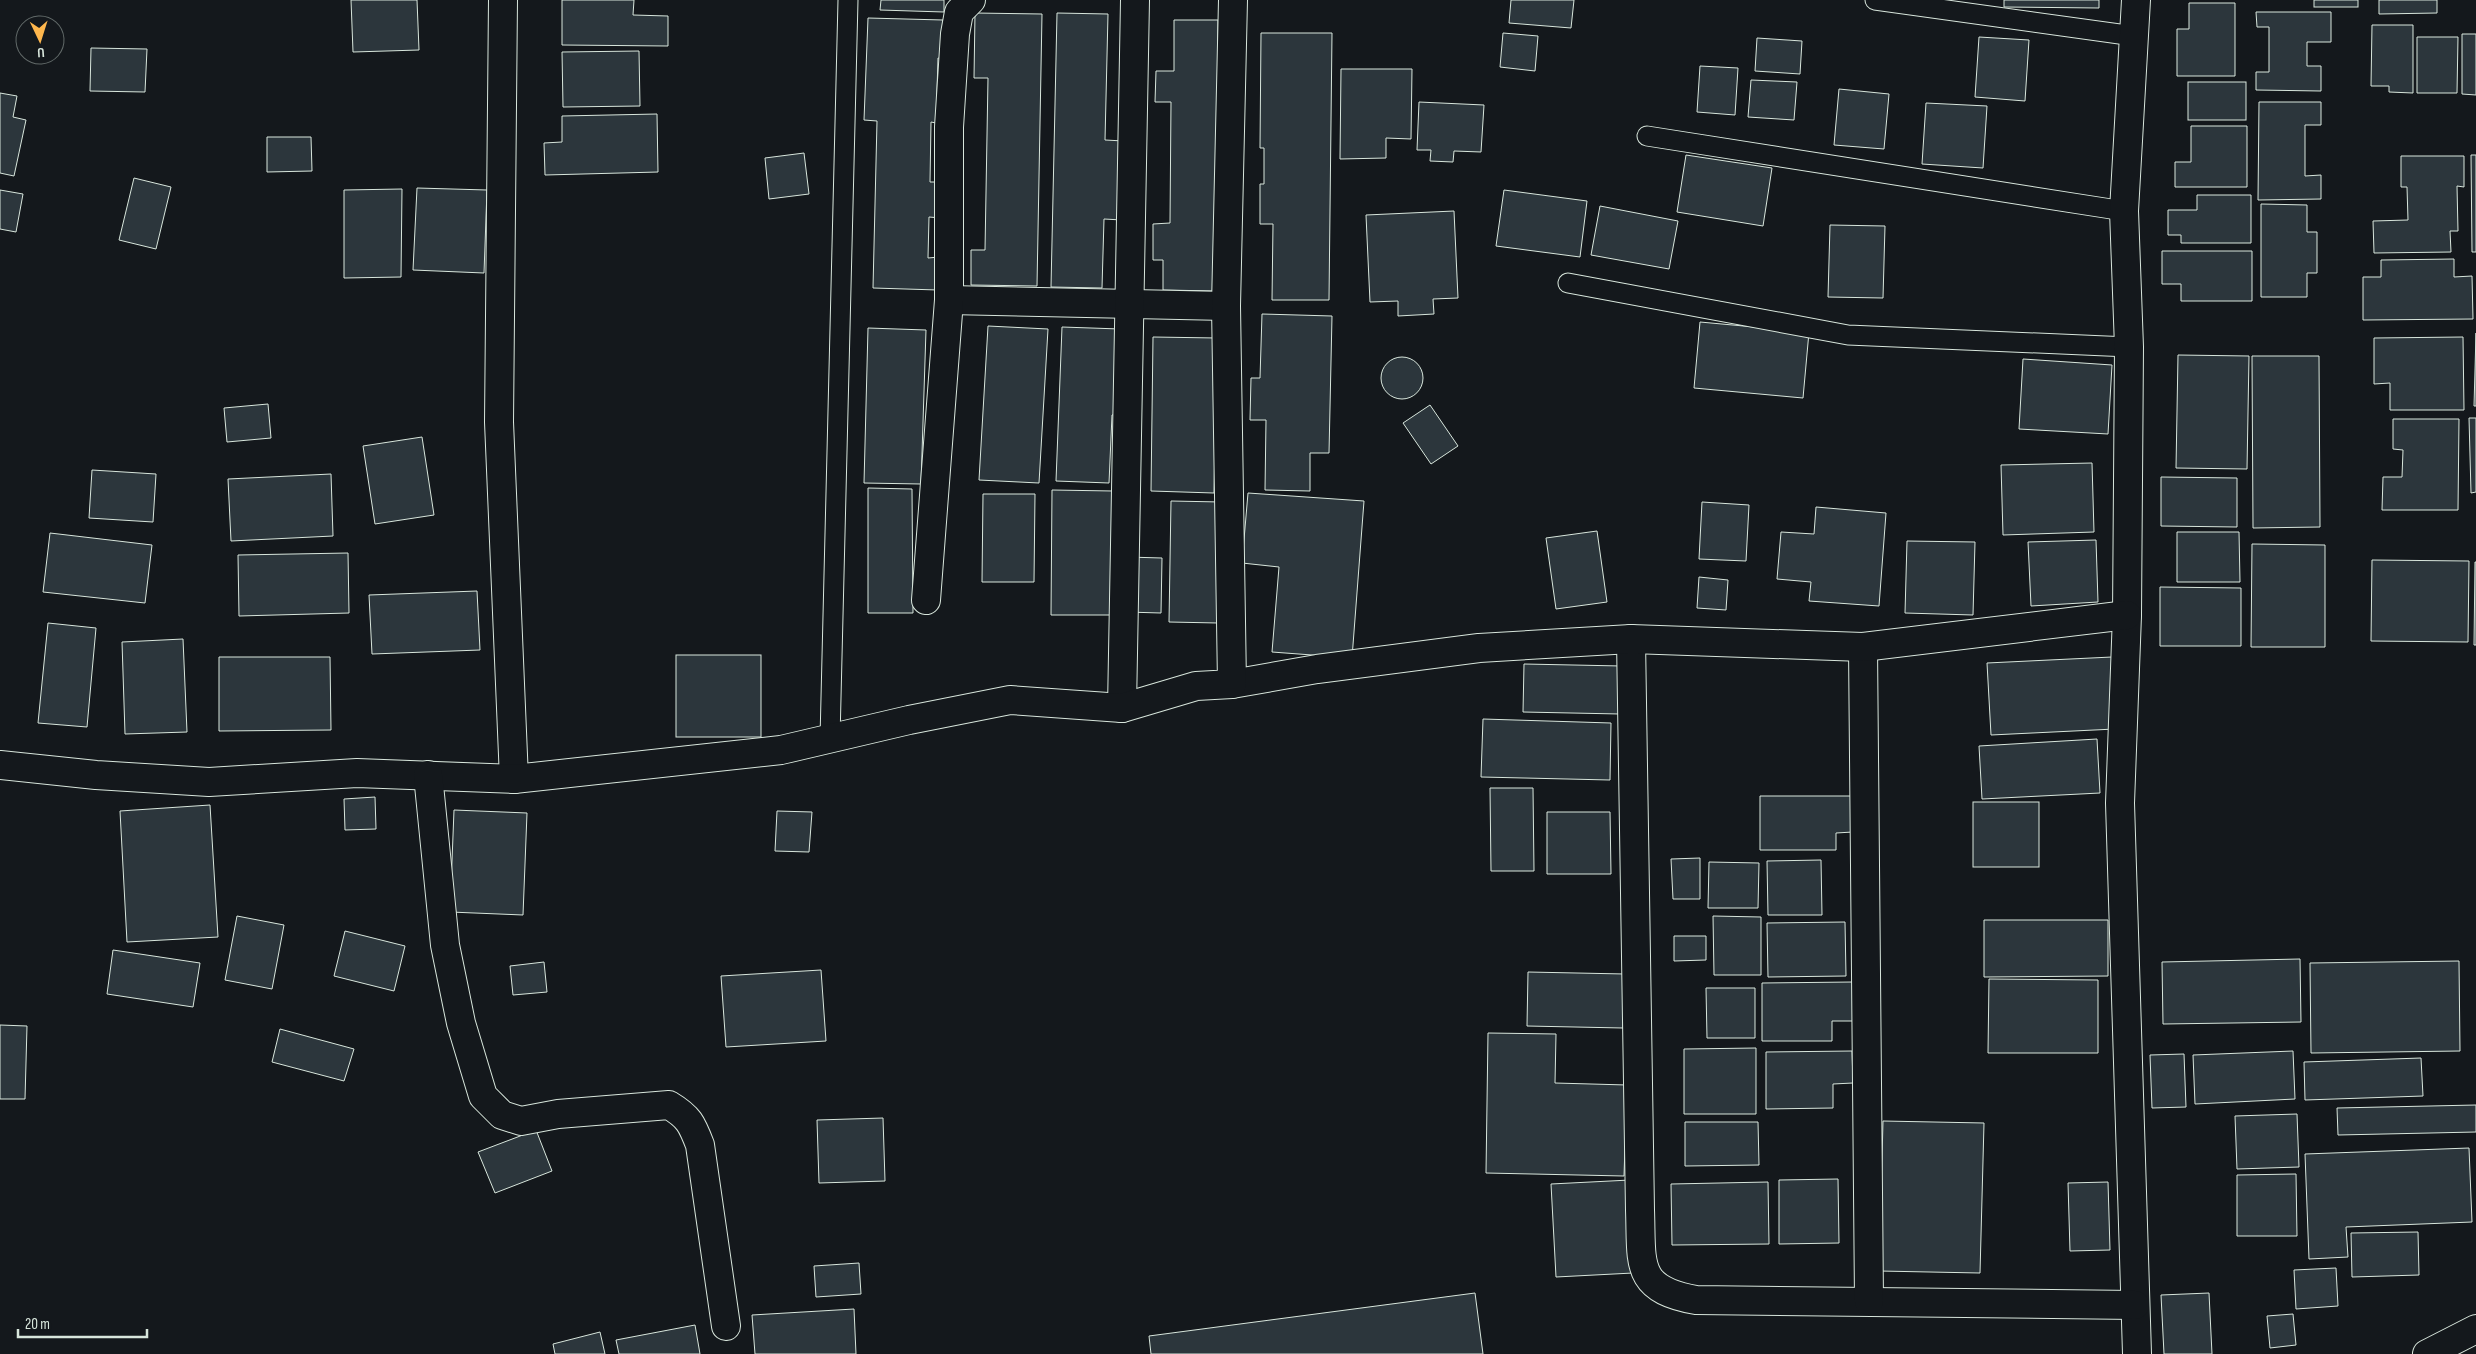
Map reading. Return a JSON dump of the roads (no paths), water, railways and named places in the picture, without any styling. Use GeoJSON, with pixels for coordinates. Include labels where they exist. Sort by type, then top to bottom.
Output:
{"type":"FeatureCollection","features":[{"type":"Feature","properties":{"kind":"street"},"geometry":{"type":"LineString","coordinates":[[503,0],[499,422],[514,780]]}},
{"type":"Feature","properties":{"kind":"street"},"geometry":{"type":"LineString","coordinates":[[926,600],[949,300],[949,127],[954,34],[959,12],[970,0]]}},
{"type":"Feature","properties":{"kind":"street"},"geometry":{"type":"LineString","coordinates":[[1122,708],[1135,0]]}},
{"type":"Feature","properties":{"kind":"street"},"geometry":{"type":"LineString","coordinates":[[1232,684],[1226,306],[1233,0]]}},
{"type":"Feature","properties":{"kind":"street"},"geometry":{"type":"LineString","coordinates":[[2136,0],[2124,211],[2129,347],[2127,614],[2120,803],[2137,1354]]}},
{"type":"Feature","properties":{"kind":"street"},"geometry":{"type":"LineString","coordinates":[[949,300],[1226,306]]}},
{"type":"Feature","properties":{"kind":"street"},"geometry":{"type":"LineString","coordinates":[[0,765],[96,775],[209,782],[356,773],[514,780],[781,750],[909,720],[1010,700],[1122,708],[1196,686],[1232,684],[1317,669],[1479,648],[1631,638],[1863,647],[2127,614]]}},
{"type":"Feature","properties":{"kind":"street"},"geometry":{"type":"LineString","coordinates":[[1631,638],[1640,1210],[1642,1259],[1649,1279],[1657,1288],[1672,1296],[1696,1300],[2135,1305]]}},
{"type":"Feature","properties":{"kind":"street"},"geometry":{"type":"LineString","coordinates":[[1863,647],[1869,1301]]}},
{"type":"Feature","properties":{"kind":"street"},"geometry":{"type":"LineString","coordinates":[[428,775],[445,945],[461,1023],[483,1096],[502,1116],[521,1121],[558,1114],[669,1105],[684,1114],[692,1124],[700,1145],[726,1326]]}},
{"type":"Feature","properties":{"kind":"street"},"geometry":{"type":"LineString","coordinates":[[2427,1354],[2476,1329]]}},
{"type":"Feature","properties":{"kind":"lane"},"geometry":{"type":"LineString","coordinates":[[830,739],[848,0]]}},
{"type":"Feature","properties":{"kind":"lane"},"geometry":{"type":"LineString","coordinates":[[1876,0],[2134,36]]}},
{"type":"Feature","properties":{"kind":"lane"},"geometry":{"type":"LineString","coordinates":[[1647,136],[2124,211]]}},
{"type":"Feature","properties":{"kind":"lane"},"geometry":{"type":"LineString","coordinates":[[1568,283],[1848,335],[2129,347]]}}]}
